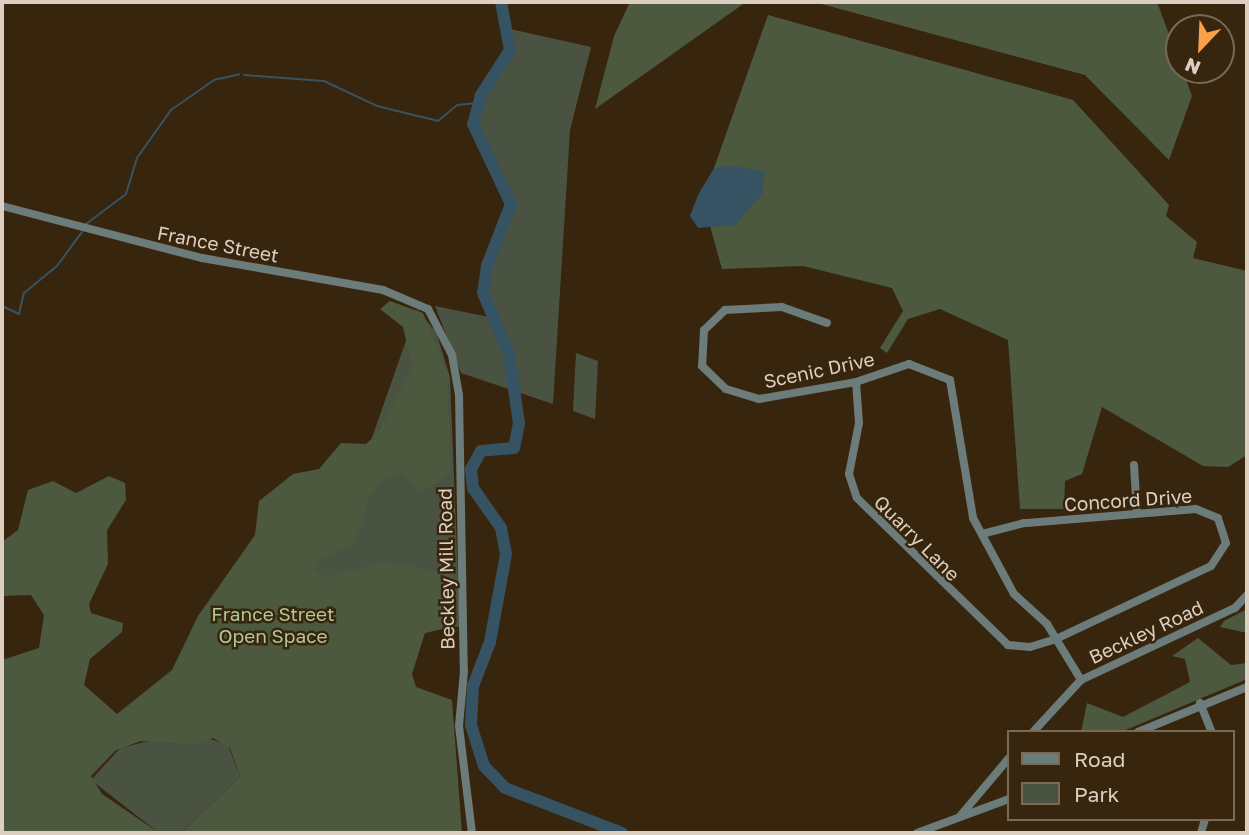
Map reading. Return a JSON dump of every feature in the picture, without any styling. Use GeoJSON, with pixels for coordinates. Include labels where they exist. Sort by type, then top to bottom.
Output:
{"type":"FeatureCollection","features":[{"type":"Feature","properties":{"kind":"street","name":"France Street"},"geometry":{"type":"LineString","coordinates":[[2,206],[202,258],[383,290],[428,309]]}},
{"type":"Feature","properties":{"kind":"street","name":"Scenic Drive"},"geometry":{"type":"LineString","coordinates":[[827,323],[782,307],[725,310],[704,330],[702,366],[712,380],[744,397],[856,382],[909,364],[950,380],[954,427],[968,463],[971,510],[1014,594],[1056,639],[1081,680]]}},
{"type":"Feature","properties":{"kind":"street","name":"Beckley Mill Road"},"geometry":{"type":"LineString","coordinates":[[428,309],[452,355],[459,395],[464,671],[458,726],[472,833]]}},
{"type":"Feature","properties":{"kind":"street","name":"Quarry Lane"},"geometry":{"type":"LineString","coordinates":[[856,382],[859,423],[849,474],[857,498],[998,639],[1030,647],[1056,639]]}},
{"type":"Feature","properties":{"kind":"street"},"geometry":{"type":"LineString","coordinates":[[1134,465],[1137,513]]}},
{"type":"Feature","properties":{"kind":"street","name":"Concord Drive"},"geometry":{"type":"LineString","coordinates":[[982,534],[1024,523],[1137,513],[1208,513],[1222,523],[1224,552],[1211,566],[1056,639]]}},
{"type":"Feature","properties":{"kind":"street","name":"Beckley Road"},"geometry":{"type":"LineString","coordinates":[[1035,730],[1081,680],[1235,608],[1247,595]]}},
{"type":"Feature","properties":{"kind":"street"},"geometry":{"type":"LineString","coordinates":[[1142,730],[1200,703],[1247,687]]}},
{"type":"Feature","properties":{"kind":"street"},"geometry":{"type":"LineString","coordinates":[[1200,703],[1211,730]]}},
{"type":"Feature","properties":{"kind":"street"},"geometry":{"type":"LineString","coordinates":[[961,815],[1007,760]]}},
{"type":"Feature","properties":{"kind":"street"},"geometry":{"type":"LineString","coordinates":[[916,833],[1007,800]]}},
{"type":"Feature","properties":{"kind":"green space"},"geometry":{"type":"Polygon","coordinates":[[[630,2],[746,2],[595,109],[614,36],[630,2]]]}},
{"type":"Feature","properties":{"kind":"green space"},"geometry":{"type":"Polygon","coordinates":[[[814,2],[1157,2],[1165,23],[1165,84],[1188,84],[1192,96],[1169,160],[1085,75],[814,2]]]}},
{"type":"Feature","properties":{"kind":"green space"},"geometry":{"type":"Polygon","coordinates":[[[768,15],[1073,100],[1169,205],[1166,216],[1197,242],[1193,258],[1247,271],[1247,455],[1228,467],[1203,466],[1102,407],[1082,474],[1065,481],[1064,509],[1020,509],[1008,340],[940,309],[908,319],[887,353],[880,348],[903,311],[892,288],[803,266],[722,269],[710,226],[735,224],[764,172],[714,168],[768,15]]]}},
{"type":"Feature","properties":{"kind":"green space"},"geometry":{"type":"Polygon","coordinates":[[[510,29],[591,47],[570,130],[553,404],[461,373],[435,306],[489,317],[485,271],[511,204],[473,121],[509,54],[510,29]]]}},
{"type":"Feature","properties":{"kind":"green space","name":"France Street Open Space"},"geometry":{"type":"Polygon","coordinates":[[[390,301],[423,313],[447,374],[451,473],[422,492],[402,474],[385,478],[369,497],[356,542],[318,561],[316,569],[325,577],[385,562],[453,574],[452,627],[425,633],[412,674],[416,687],[452,700],[462,833],[182,833],[240,776],[230,748],[213,738],[191,745],[141,741],[116,750],[91,776],[102,794],[159,833],[2,833],[2,660],[39,648],[44,615],[31,595],[2,596],[2,542],[18,530],[28,490],[53,481],[76,493],[109,476],[125,483],[126,500],[107,530],[108,564],[89,604],[91,613],[123,623],[122,632],[90,659],[84,685],[117,714],[172,670],[198,616],[255,535],[259,501],[293,474],[319,469],[341,443],[366,444],[378,433],[413,367],[403,327],[380,309],[390,301]]]}},
{"type":"Feature","properties":{"kind":"green space"},"geometry":{"type":"Polygon","coordinates":[[[417,309],[436,332],[450,377],[460,627],[245,610],[359,475],[417,309]]]}},
{"type":"Feature","properties":{"kind":"green space"},"geometry":{"type":"Polygon","coordinates":[[[576,353],[598,361],[595,419],[573,411],[576,353]]]}},
{"type":"Feature","properties":{"kind":"green space"},"geometry":{"type":"Polygon","coordinates":[[[1247,609],[1247,633],[1220,627],[1224,621],[1247,609]]]}},
{"type":"Feature","properties":{"kind":"green space"},"geometry":{"type":"Polygon","coordinates":[[[1198,638],[1231,665],[1247,663],[1247,679],[1126,730],[1081,730],[1087,703],[1123,717],[1190,682],[1185,659],[1172,656],[1198,638]]]}},
{"type":"Feature","properties":{"kind":"green space"},"geometry":{"type":"Polygon","coordinates":[[[208,738],[228,745],[240,776],[182,833],[159,833],[91,780],[120,748],[149,741],[191,745],[208,738]]]}},
{"type":"Feature","properties":{"kind":"water"},"geometry":{"type":"Polygon","coordinates":[[[733,166],[765,172],[762,194],[735,225],[698,228],[690,216],[698,195],[714,168],[733,166]]]}},
{"type":"Feature","properties":{"kind":"waterway"},"geometry":{"type":"LineString","coordinates":[[501,2],[510,50],[481,95],[473,124],[511,204],[487,266],[483,293],[509,354],[519,423],[514,448],[481,451],[471,469],[473,488],[501,528],[506,554],[490,642],[473,686],[471,725],[484,766],[505,788],[622,833]]}},
{"type":"Feature","properties":{"kind":"waterway"},"geometry":{"type":"LineString","coordinates":[[86,224],[126,194],[137,158],[171,110],[214,80],[239,74]]}},
{"type":"Feature","properties":{"kind":"waterway"},"geometry":{"type":"LineString","coordinates":[[244,75],[324,81],[377,106],[438,121],[457,105],[477,103]]}},
{"type":"Feature","properties":{"kind":"waterway"},"geometry":{"type":"LineString","coordinates":[[2,306],[19,314],[24,293],[57,266],[82,232]]}}]}
